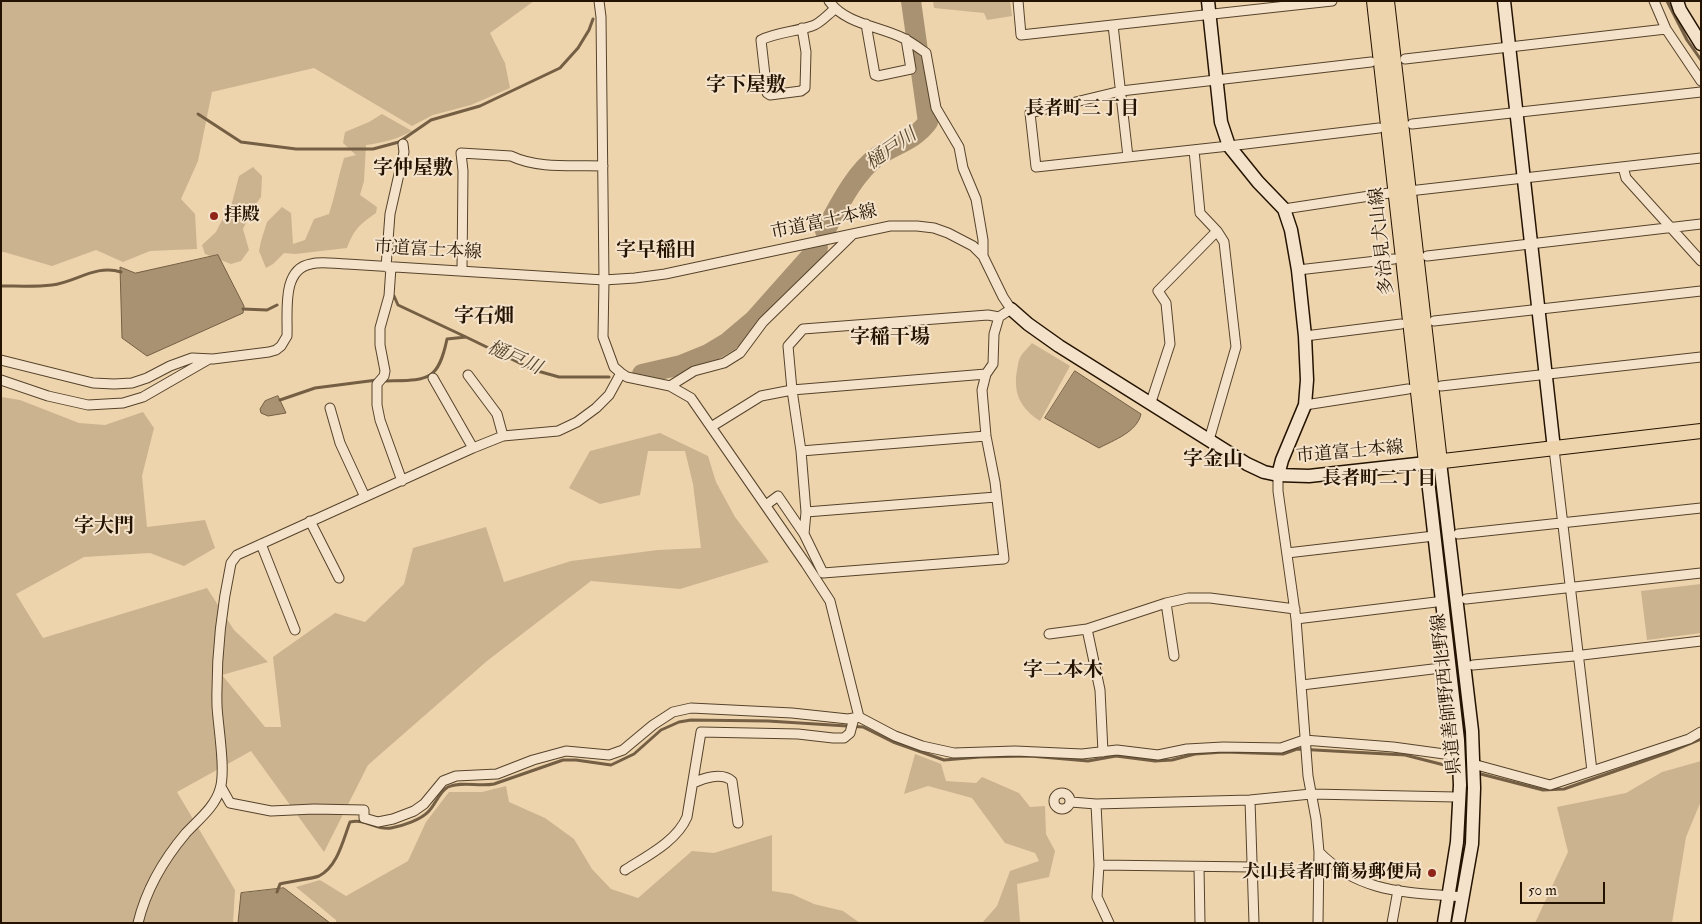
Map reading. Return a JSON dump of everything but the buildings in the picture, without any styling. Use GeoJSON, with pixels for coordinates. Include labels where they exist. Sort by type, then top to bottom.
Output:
{"type":"FeatureCollection","features":[{"type":"Feature","properties":{"kind":"main road","name":"多治見犬山線"},"geometry":{"type":"LineString","coordinates":[[1374,1],[1402,191],[1433,462]]}},
{"type":"Feature","properties":{"kind":"main road","name":"多治見犬山線"},"geometry":{"type":"LineString","coordinates":[[1387,1],[1402,191]]}},
{"type":"Feature","properties":{"kind":"main road"},"geometry":{"type":"LineString","coordinates":[[1433,462],[1701,431]]}},
{"type":"Feature","properties":{"kind":"street"},"geometry":{"type":"LineString","coordinates":[[599,1],[604,280],[603,337],[607,353],[614,367],[627,377],[670,386],[691,398],[766,505],[830,601],[857,717],[850,733],[844,738],[798,734],[701,732],[687,817],[683,827],[656,850],[625,870]]}},
{"type":"Feature","properties":{"kind":"street"},"geometry":{"type":"LineString","coordinates":[[1018,1],[1021,35],[1209,16],[1332,1]]}},
{"type":"Feature","properties":{"kind":"street"},"geometry":{"type":"LineString","coordinates":[[1208,1],[1222,122],[1229,146],[1258,182],[1284,209],[1291,230],[1298,270],[1305,336],[1307,380],[1304,405],[1278,475],[1278,491],[1295,614],[1302,685],[1306,758],[1316,819],[1319,852],[1318,923]]}},
{"type":"Feature","properties":{"kind":"street"},"geometry":{"type":"LineString","coordinates":[[1504,1],[1592,771]]}},
{"type":"Feature","properties":{"kind":"street"},"geometry":{"type":"LineString","coordinates":[[1654,1],[1666,29],[1701,81]]}},
{"type":"Feature","properties":{"kind":"street"},"geometry":{"type":"LineString","coordinates":[[1676,1],[1701,44]]}},
{"type":"Feature","properties":{"kind":"street"},"geometry":{"type":"LineString","coordinates":[[802,28],[806,52],[805,88],[802,91],[767,94],[761,40],[802,28],[814,26],[832,5],[847,17],[908,41],[926,53],[936,108],[959,147],[963,168],[976,199],[984,256]]}},
{"type":"Feature","properties":{"kind":"street"},"geometry":{"type":"LineString","coordinates":[[866,24],[875,74],[878,76],[911,69],[908,41]]}},
{"type":"Feature","properties":{"kind":"street"},"geometry":{"type":"LineString","coordinates":[[1113,25],[1128,157]]}},
{"type":"Feature","properties":{"kind":"street"},"geometry":{"type":"LineString","coordinates":[[1405,59],[1666,29]]}},
{"type":"Feature","properties":{"kind":"street"},"geometry":{"type":"LineString","coordinates":[[1372,62],[1120,91],[1030,113],[1036,167],[1379,128]]}},
{"type":"Feature","properties":{"kind":"street"},"geometry":{"type":"LineString","coordinates":[[1412,124],[1701,92]]}},
{"type":"Feature","properties":{"kind":"street"},"geometry":{"type":"LineString","coordinates":[[402,481],[380,420],[377,405],[377,384],[385,372],[380,344],[380,328],[389,296],[390,214],[404,152],[403,144]]}},
{"type":"Feature","properties":{"kind":"street"},"geometry":{"type":"LineString","coordinates":[[1194,150],[1200,213],[1217,231],[1224,242],[1236,347],[1210,440]]}},
{"type":"Feature","properties":{"kind":"street"},"geometry":{"type":"LineString","coordinates":[[462,270],[463,171],[461,153],[511,156],[548,165],[602,166]]}},
{"type":"Feature","properties":{"kind":"street"},"geometry":{"type":"LineString","coordinates":[[1284,209],[1402,191],[1701,158]]}},
{"type":"Feature","properties":{"kind":"street"},"geometry":{"type":"LineString","coordinates":[[1622,167],[1626,178],[1701,261]]}},
{"type":"Feature","properties":{"kind":"street"},"geometry":{"type":"LineString","coordinates":[[1427,256],[1701,224]]}},
{"type":"Feature","properties":{"kind":"street","name":"市道富士本線"},"geometry":{"type":"LineString","coordinates":[[1,360],[93,383],[114,384],[132,383],[147,378],[170,366],[192,358],[210,359],[276,350],[287,336],[291,280],[301,268],[316,263],[462,270],[604,280],[665,274],[890,226],[934,228],[961,238],[984,256],[1003,297],[1011,308],[1028,324],[1059,346],[1247,464],[1264,472],[1278,475],[1309,476],[1433,462]]}},
{"type":"Feature","properties":{"kind":"street"},"geometry":{"type":"LineString","coordinates":[[1151,402],[1170,344],[1166,303],[1158,291],[1217,231]]}},
{"type":"Feature","properties":{"kind":"street"},"geometry":{"type":"LineString","coordinates":[[670,386],[694,371],[724,363],[740,354],[764,322],[852,234]]}},
{"type":"Feature","properties":{"kind":"street"},"geometry":{"type":"LineString","coordinates":[[1298,270],[1394,259]]}},
{"type":"Feature","properties":{"kind":"street"},"geometry":{"type":"LineString","coordinates":[[1434,321],[1701,291]]}},
{"type":"Feature","properties":{"kind":"street"},"geometry":{"type":"LineString","coordinates":[[766,505],[778,496],[804,534],[822,573],[1004,559],[996,497],[996,482],[986,436],[982,390],[986,374],[993,364],[994,334],[999,317],[1011,308]]}},
{"type":"Feature","properties":{"kind":"street"},"geometry":{"type":"LineString","coordinates":[[804,534],[806,512],[801,451],[788,346],[803,330],[988,315],[999,317]]}},
{"type":"Feature","properties":{"kind":"street"},"geometry":{"type":"LineString","coordinates":[[1305,336],[1401,324]]}},
{"type":"Feature","properties":{"kind":"street"},"geometry":{"type":"LineString","coordinates":[[1441,386],[1701,357]]}},
{"type":"Feature","properties":{"kind":"street","name":"市道富士本線"},"geometry":{"type":"LineString","coordinates":[[1,380],[48,396],[88,405],[122,403],[143,397],[210,359]]}},
{"type":"Feature","properties":{"kind":"street"},"geometry":{"type":"LineString","coordinates":[[138,923],[142,907],[162,866],[185,835],[216,800],[221,787],[222,768],[217,704],[218,640],[231,563],[237,555],[503,436],[558,430],[577,422],[596,408],[609,395],[621,373]]}},
{"type":"Feature","properties":{"kind":"street"},"geometry":{"type":"LineString","coordinates":[[712,427],[761,396],[792,390],[986,374]]}},
{"type":"Feature","properties":{"kind":"street"},"geometry":{"type":"LineString","coordinates":[[468,375],[497,414],[503,436]]}},
{"type":"Feature","properties":{"kind":"street"},"geometry":{"type":"LineString","coordinates":[[433,378],[473,448]]}},
{"type":"Feature","properties":{"kind":"street"},"geometry":{"type":"LineString","coordinates":[[1304,405],[1408,390]]}},
{"type":"Feature","properties":{"kind":"street"},"geometry":{"type":"LineString","coordinates":[[330,408],[340,443],[365,497]]}},
{"type":"Feature","properties":{"kind":"street"},"geometry":{"type":"LineString","coordinates":[[801,451],[986,436]]}},
{"type":"Feature","properties":{"kind":"street","name":"県道善師野西北野線"},"geometry":{"type":"LineString","coordinates":[[1433,462],[1434,536],[1459,764],[1457,842],[1444,923]]}},
{"type":"Feature","properties":{"kind":"street","name":"県道善師野西北野線"},"geometry":{"type":"LineString","coordinates":[[1433,462],[1472,731],[1474,770],[1472,844],[1458,923]]}},
{"type":"Feature","properties":{"kind":"street"},"geometry":{"type":"LineString","coordinates":[[806,512],[996,497]]}},
{"type":"Feature","properties":{"kind":"street"},"geometry":{"type":"LineString","coordinates":[[1458,534],[1701,508]]}},
{"type":"Feature","properties":{"kind":"street"},"geometry":{"type":"LineString","coordinates":[[310,521],[339,578]]}},
{"type":"Feature","properties":{"kind":"street"},"geometry":{"type":"LineString","coordinates":[[1287,553],[1434,536]]}},
{"type":"Feature","properties":{"kind":"street"},"geometry":{"type":"LineString","coordinates":[[261,544],[296,630]]}},
{"type":"Feature","properties":{"kind":"street"},"geometry":{"type":"LineString","coordinates":[[1466,599],[1701,573]]}},
{"type":"Feature","properties":{"kind":"street"},"geometry":{"type":"LineString","coordinates":[[1049,634],[1087,629],[1166,603],[1188,598],[1210,598],[1295,614],[1436,602]]}},
{"type":"Feature","properties":{"kind":"street"},"geometry":{"type":"LineString","coordinates":[[1166,603],[1174,656]]}},
{"type":"Feature","properties":{"kind":"street"},"geometry":{"type":"LineString","coordinates":[[1087,629],[1100,690],[1103,752]]}},
{"type":"Feature","properties":{"kind":"street"},"geometry":{"type":"LineString","coordinates":[[1473,665],[1701,641]]}},
{"type":"Feature","properties":{"kind":"street"},"geometry":{"type":"LineString","coordinates":[[1302,685],[1449,667]]}},
{"type":"Feature","properties":{"kind":"street"},"geometry":{"type":"LineString","coordinates":[[221,787],[230,803],[270,811],[314,809],[364,810],[364,818],[378,822],[393,819],[414,811],[424,804],[443,781],[456,776],[497,774],[533,760],[566,751],[609,755],[623,750],[653,724],[673,712],[691,708],[857,717],[922,746],[954,753],[1015,751],[1082,754],[1117,750],[1158,755],[1187,749],[1223,747],[1281,748],[1304,740],[1393,747],[1459,764]]}},
{"type":"Feature","properties":{"kind":"street"},"geometry":{"type":"LineString","coordinates":[[1474,770],[1550,785],[1689,739],[1701,732]]}},
{"type":"Feature","properties":{"kind":"street"},"geometry":{"type":"LineString","coordinates":[[693,783],[713,776],[729,778],[732,781],[738,823]]}},
{"type":"Feature","properties":{"kind":"street"},"geometry":{"type":"LineString","coordinates":[[1070,802],[1096,804],[1250,800],[1311,794],[1456,797]]}},
{"type":"Feature","properties":{"kind":"street"},"geometry":{"type":"LineString","coordinates":[[1250,800],[1254,923]]}},
{"type":"Feature","properties":{"kind":"street"},"geometry":{"type":"LineString","coordinates":[[1096,804],[1099,865],[1097,897],[1109,923]]}},
{"type":"Feature","properties":{"kind":"street"},"geometry":{"type":"LineString","coordinates":[[1319,852],[1346,873],[1372,886],[1463,897]]}},
{"type":"Feature","properties":{"kind":"street"},"geometry":{"type":"LineString","coordinates":[[1099,865],[1252,868]]}},
{"type":"Feature","properties":{"kind":"street"},"geometry":{"type":"LineString","coordinates":[[1199,866],[1200,923]]}},
{"type":"Feature","properties":{"kind":"street"},"geometry":{"type":"LineString","coordinates":[[1392,923],[1398,890]]}},
{"type":"Feature","properties":{"kind":"shaded area"},"geometry":{"type":"Polygon","coordinates":[[[1,1],[534,1],[490,33],[505,63],[510,88],[471,105],[433,115],[412,126],[314,68],[212,92],[198,161],[181,199],[195,214],[197,249],[150,251],[123,262],[96,250],[52,266],[1,252],[1,1]]]}},
{"type":"Feature","properties":{"kind":"shaded area"},"geometry":{"type":"Polygon","coordinates":[[[933,1],[1010,1],[1012,16],[987,20],[984,13],[934,8],[933,1]]]}},
{"type":"Feature","properties":{"kind":"shaded area"},"geometry":{"type":"Polygon","coordinates":[[[382,114],[412,131],[390,140],[366,145],[364,181],[360,195],[377,207],[376,213],[358,228],[347,248],[295,254],[284,253],[266,268],[259,251],[267,222],[282,207],[291,213],[293,244],[305,240],[314,219],[329,214],[344,158],[356,155],[343,143],[345,132],[369,122],[382,114]]]}},
{"type":"Feature","properties":{"kind":"shaded area"},"geometry":{"type":"Polygon","coordinates":[[[253,167],[262,176],[261,197],[253,208],[243,229],[249,250],[241,261],[231,264],[205,254],[202,245],[216,232],[230,210],[239,176],[253,167]]]}},
{"type":"Feature","properties":{"kind":"shaded area"},"geometry":{"type":"Polygon","coordinates":[[[218,255],[244,306],[243,313],[147,356],[122,338],[120,267],[135,273],[218,255]]]}},
{"type":"Feature","properties":{"kind":"shaded area"},"geometry":{"type":"Polygon","coordinates":[[[1032,343],[1070,366],[1040,421],[1027,411],[1017,393],[1016,386],[1019,359],[1032,343]]]}},
{"type":"Feature","properties":{"kind":"shaded area"},"geometry":{"type":"Polygon","coordinates":[[[1075,371],[1141,414],[1139,420],[1130,431],[1099,448],[1045,418],[1075,371]]]}},
{"type":"Feature","properties":{"kind":"shaded area"},"geometry":{"type":"Polygon","coordinates":[[[278,396],[286,413],[268,416],[261,413],[260,409],[265,401],[278,396]]]}},
{"type":"Feature","properties":{"kind":"shaded area"},"geometry":{"type":"Polygon","coordinates":[[[1,397],[20,400],[79,423],[105,425],[143,412],[154,428],[142,476],[147,527],[205,520],[215,548],[184,566],[150,553],[84,557],[16,594],[43,638],[207,588],[234,630],[268,662],[222,675],[265,727],[281,727],[273,657],[335,613],[365,622],[404,584],[413,548],[486,527],[504,582],[571,561],[658,550],[701,548],[693,484],[685,451],[648,451],[640,495],[600,504],[569,488],[590,451],[660,433],[708,456],[716,482],[735,517],[769,562],[680,589],[591,581],[487,661],[368,765],[324,852],[251,751],[177,792],[235,890],[233,923],[1,923],[1,397]]]}},
{"type":"Feature","properties":{"kind":"shaded area"},"geometry":{"type":"Polygon","coordinates":[[[1701,584],[1701,633],[1647,640],[1641,591],[1701,584]]]}},
{"type":"Feature","properties":{"kind":"shaded area"},"geometry":{"type":"Polygon","coordinates":[[[915,754],[941,764],[946,781],[976,783],[982,777],[1019,793],[1030,807],[1045,806],[1046,834],[1055,851],[1049,877],[1017,884],[1020,922],[982,923],[997,906],[1010,871],[1039,861],[1035,853],[1005,843],[972,798],[928,786],[904,794],[915,754]]]}},
{"type":"Feature","properties":{"kind":"shaded area"},"geometry":{"type":"Polygon","coordinates":[[[1701,761],[1701,801],[1686,837],[1672,923],[1535,923],[1568,852],[1557,807],[1626,793],[1662,772],[1701,761]]]}},
{"type":"Feature","properties":{"kind":"shaded area"},"geometry":{"type":"Polygon","coordinates":[[[506,786],[509,802],[545,818],[574,839],[592,869],[611,889],[638,898],[692,851],[714,853],[772,835],[772,891],[792,894],[814,904],[843,911],[860,923],[336,923],[336,920],[296,887],[320,880],[346,896],[408,861],[426,822],[449,792],[482,792],[506,786]]]}},
{"type":"Feature","properties":{"kind":"shaded area"},"geometry":{"type":"Polygon","coordinates":[[[284,888],[330,923],[238,923],[241,893],[284,888]]]}},
{"type":"Feature","properties":{"kind":"waterway","name":"樋戸川"},"geometry":{"type":"LineString","coordinates":[[825,231],[848,190],[862,171],[878,156],[917,133],[928,122],[911,1]]}},
{"type":"Feature","properties":{"kind":"waterway"},"geometry":{"type":"LineString","coordinates":[[1667,1],[1687,40],[1701,60]]}},
{"type":"Feature","properties":{"kind":"waterway"},"geometry":{"type":"LineString","coordinates":[[198,114],[241,142],[296,149],[373,149],[399,142],[431,120],[480,106],[560,68],[578,48],[589,30],[593,19]]}},
{"type":"Feature","properties":{"kind":"waterway","name":"樋戸川"},"geometry":{"type":"LineString","coordinates":[[642,374],[681,365],[708,354],[728,342],[754,320],[818,248]]}},
{"type":"Feature","properties":{"kind":"waterway"},"geometry":{"type":"LineString","coordinates":[[1,286],[52,285],[103,270],[121,272]]}},
{"type":"Feature","properties":{"kind":"waterway"},"geometry":{"type":"LineString","coordinates":[[394,296],[398,305],[466,337]]}},
{"type":"Feature","properties":{"kind":"waterway"},"geometry":{"type":"LineString","coordinates":[[243,309],[267,310],[277,305]]}},
{"type":"Feature","properties":{"kind":"waterway","name":"樋戸川"},"geometry":{"type":"LineString","coordinates":[[386,381],[421,379],[428,376],[439,364],[447,339],[466,337],[534,370],[559,377],[609,377]]}},
{"type":"Feature","properties":{"kind":"waterway","name":"樋戸川"},"geometry":{"type":"LineString","coordinates":[[280,400],[315,388],[377,380]]}},
{"type":"Feature","properties":{"kind":"waterway"},"geometry":{"type":"LineString","coordinates":[[277,892],[280,884],[316,877],[326,872],[339,852],[350,822],[356,821],[381,828],[400,826],[426,814],[448,787],[459,784],[494,784],[563,760],[611,765],[634,754],[661,730],[679,722],[691,720],[768,721],[863,727],[893,742],[944,760],[1030,756],[1088,761],[1116,756],[1155,761],[1172,760],[1195,754],[1224,752],[1283,754],[1297,749],[1405,755],[1456,768]]}},
{"type":"Feature","properties":{"kind":"waterway"},"geometry":{"type":"LineString","coordinates":[[1477,773],[1543,790],[1564,789],[1701,739]]}},
{"type":"Feature","properties":{"kind":"place","name":"拝殿"},"geometry":{"type":"Point","coordinates":[214,216]}},
{"type":"Feature","properties":{"kind":"place","name":"犬山長者町簡易郵便局"},"geometry":{"type":"Point","coordinates":[1432,873]}},
{"type":"Feature","properties":{"kind":"district","name":"字下屋敷"},"geometry":{"type":"Point","coordinates":[746,87]}},
{"type":"Feature","properties":{"kind":"district","name":"長者町三丁目"},"geometry":{"type":"Point","coordinates":[1082,110]}},
{"type":"Feature","properties":{"kind":"district","name":"字仲屋敷"},"geometry":{"type":"Point","coordinates":[413,170]}},
{"type":"Feature","properties":{"kind":"district","name":"字早稲田"},"geometry":{"type":"Point","coordinates":[656,252]}},
{"type":"Feature","properties":{"kind":"district","name":"字石畑"},"geometry":{"type":"Point","coordinates":[484,318]}},
{"type":"Feature","properties":{"kind":"district","name":"字稲干場"},"geometry":{"type":"Point","coordinates":[890,339]}},
{"type":"Feature","properties":{"kind":"district","name":"字金山"},"geometry":{"type":"Point","coordinates":[1213,461]}},
{"type":"Feature","properties":{"kind":"district","name":"長者町二丁目"},"geometry":{"type":"Point","coordinates":[1379,480]}},
{"type":"Feature","properties":{"kind":"district","name":"字大門"},"geometry":{"type":"Point","coordinates":[104,528]}},
{"type":"Feature","properties":{"kind":"district","name":"字二本木"},"geometry":{"type":"Point","coordinates":[1063,672]}}]}
